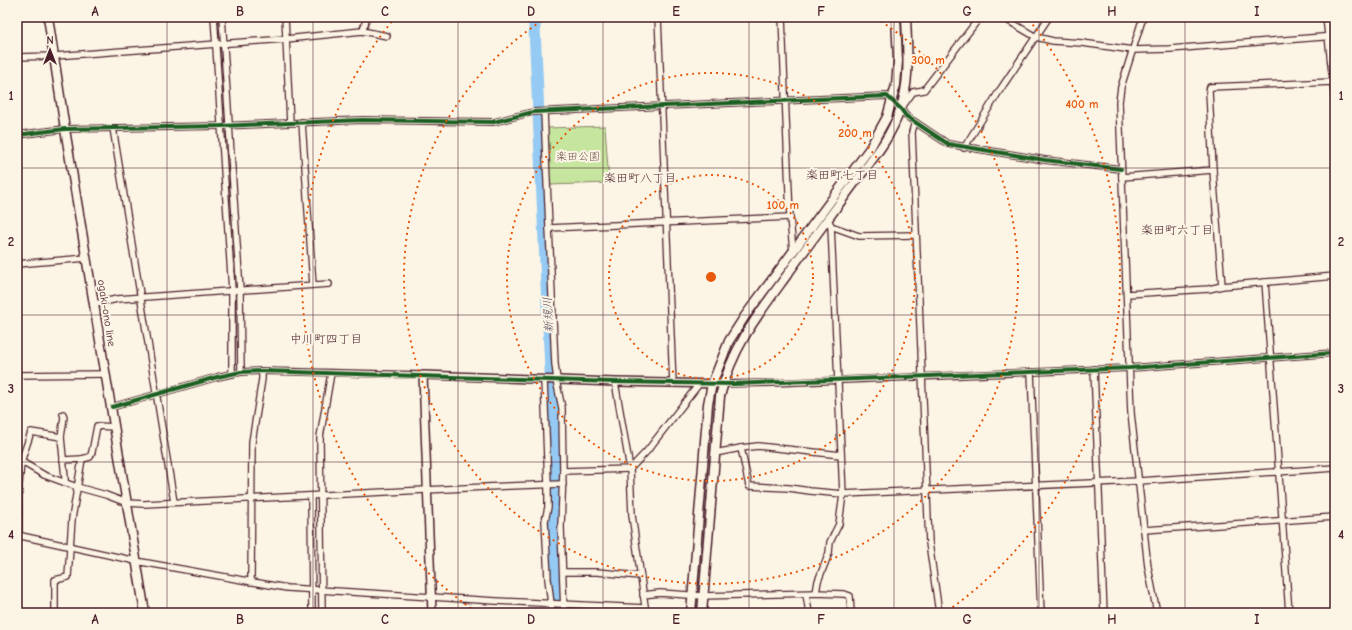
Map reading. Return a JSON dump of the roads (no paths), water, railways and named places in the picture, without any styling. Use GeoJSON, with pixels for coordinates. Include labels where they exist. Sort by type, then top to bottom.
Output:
{"type":"FeatureCollection","features":[{"type":"Feature","properties":{"kind":"main road","name":"ogaki-ono line"},"geometry":{"type":"LineString","coordinates":[[48,17],[65,129],[145,613]]}},
{"type":"Feature","properties":{"kind":"main road"},"geometry":{"type":"LineString","coordinates":[[691,613],[708,404],[712,384],[729,341],[745,316],[793,254],[870,148],[887,117],[896,85],[898,61],[896,17]]}},
{"type":"Feature","properties":{"kind":"main road"},"geometry":{"type":"LineString","coordinates":[[702,613],[720,396],[723,384],[739,344],[752,322],[830,222],[879,153],[896,123],[906,86],[908,63],[906,17]]}},
{"type":"Feature","properties":{"kind":"street"},"geometry":{"type":"LineString","coordinates":[[214,17],[232,291],[232,374]]}},
{"type":"Feature","properties":{"kind":"street"},"geometry":{"type":"LineString","coordinates":[[222,17],[240,290],[241,372]]}},
{"type":"Feature","properties":{"kind":"street"},"geometry":{"type":"LineString","coordinates":[[285,17],[290,123]]}},
{"type":"Feature","properties":{"kind":"street"},"geometry":{"type":"LineString","coordinates":[[362,31],[366,17]]}},
{"type":"Feature","properties":{"kind":"street"},"geometry":{"type":"LineString","coordinates":[[658,17],[673,384]]}},
{"type":"Feature","properties":{"kind":"street"},"geometry":{"type":"LineString","coordinates":[[782,17],[790,217],[793,254]]}},
{"type":"Feature","properties":{"kind":"street"},"geometry":{"type":"LineString","coordinates":[[901,109],[913,92],[924,90],[980,17]]}},
{"type":"Feature","properties":{"kind":"street"},"geometry":{"type":"LineString","coordinates":[[1002,17],[1036,37],[1054,41],[1133,50],[1170,49],[1335,36]]}},
{"type":"Feature","properties":{"kind":"street"},"geometry":{"type":"LineString","coordinates":[[964,148],[1000,90],[1049,17]]}},
{"type":"Feature","properties":{"kind":"street"},"geometry":{"type":"LineString","coordinates":[[1143,17],[1121,87],[1119,102],[1131,413],[1148,567],[1157,613]]}},
{"type":"Feature","properties":{"kind":"street"},"geometry":{"type":"LineString","coordinates":[[1326,17],[1335,102]]}},
{"type":"Feature","properties":{"kind":"street"},"geometry":{"type":"LineString","coordinates":[[17,57],[54,56],[224,44],[362,31],[387,36]]}},
{"type":"Feature","properties":{"kind":"street"},"geometry":{"type":"LineString","coordinates":[[1222,286],[1213,170],[1210,87],[1333,82]]}},
{"type":"Feature","properties":{"kind":"street"},"geometry":{"type":"LineString","coordinates":[[17,135],[65,129],[229,126],[362,120],[494,122],[533,112],[887,96],[906,116],[948,144],[964,148],[1122,169]]}},
{"type":"Feature","properties":{"kind":"street"},"geometry":{"type":"LineString","coordinates":[[544,112],[555,364],[562,408],[563,484],[561,527],[564,613]]}},
{"type":"Feature","properties":{"kind":"street"},"geometry":{"type":"LineString","coordinates":[[302,122],[313,285]]}},
{"type":"Feature","properties":{"kind":"street"},"geometry":{"type":"LineString","coordinates":[[915,122],[912,132],[929,543],[938,613]]}},
{"type":"Feature","properties":{"kind":"street"},"geometry":{"type":"LineString","coordinates":[[113,128],[174,502]]}},
{"type":"Feature","properties":{"kind":"street"},"geometry":{"type":"LineString","coordinates":[[1122,177],[1213,170]]}},
{"type":"Feature","properties":{"kind":"street"},"geometry":{"type":"LineString","coordinates":[[549,228],[790,217]]}},
{"type":"Feature","properties":{"kind":"street"},"geometry":{"type":"LineString","coordinates":[[816,593],[818,581],[829,553],[830,542],[839,524],[843,494],[830,222],[859,236],[916,235]]}},
{"type":"Feature","properties":{"kind":"street"},"geometry":{"type":"LineString","coordinates":[[17,264],[87,258]]}},
{"type":"Feature","properties":{"kind":"street"},"geometry":{"type":"LineString","coordinates":[[1127,294],[1209,289],[1222,286],[1335,276]]}},
{"type":"Feature","properties":{"kind":"street"},"geometry":{"type":"LineString","coordinates":[[1265,282],[1289,613]]}},
{"type":"Feature","properties":{"kind":"street"},"geometry":{"type":"LineString","coordinates":[[95,304],[117,299],[329,284]]}},
{"type":"Feature","properties":{"kind":"street"},"geometry":{"type":"LineString","coordinates":[[112,406],[232,374],[262,371],[673,384],[723,384],[1130,368],[1335,353]]}},
{"type":"Feature","properties":{"kind":"street"},"geometry":{"type":"LineString","coordinates":[[1094,369],[1104,613]]}},
{"type":"Feature","properties":{"kind":"street"},"geometry":{"type":"LineString","coordinates":[[251,582],[252,442],[262,371]]}},
{"type":"Feature","properties":{"kind":"street"},"geometry":{"type":"LineString","coordinates":[[1031,372],[1041,613]]}},
{"type":"Feature","properties":{"kind":"street"},"geometry":{"type":"LineString","coordinates":[[322,613],[320,437],[331,373]]}},
{"type":"Feature","properties":{"kind":"street"},"geometry":{"type":"LineString","coordinates":[[17,375],[106,374]]}},
{"type":"Feature","properties":{"kind":"street"},"geometry":{"type":"LineString","coordinates":[[423,375],[432,613]]}},
{"type":"Feature","properties":{"kind":"street"},"geometry":{"type":"LineString","coordinates":[[546,380],[548,507],[545,521],[548,579],[552,613]]}},
{"type":"Feature","properties":{"kind":"street"},"geometry":{"type":"LineString","coordinates":[[61,437],[31,432],[19,461],[18,536],[136,561],[287,588],[645,610],[632,515],[630,469],[615,382]]}},
{"type":"Feature","properties":{"kind":"street"},"geometry":{"type":"LineString","coordinates":[[563,471],[630,469],[647,451],[699,384]]}},
{"type":"Feature","properties":{"kind":"street"},"geometry":{"type":"LineString","coordinates":[[62,414],[64,417],[61,437],[66,478],[65,482]]}},
{"type":"Feature","properties":{"kind":"street"},"geometry":{"type":"LineString","coordinates":[[63,460],[90,457],[96,426],[115,427]]}},
{"type":"Feature","properties":{"kind":"street"},"geometry":{"type":"LineString","coordinates":[[715,453],[758,446],[841,455]]}},
{"type":"Feature","properties":{"kind":"street"},"geometry":{"type":"LineString","coordinates":[[741,448],[749,486],[789,488],[843,494],[1098,482],[1139,482],[1335,468]]}},
{"type":"Feature","properties":{"kind":"street"},"geometry":{"type":"LineString","coordinates":[[55,613],[54,580],[68,577],[77,487],[82,459]]}},
{"type":"Feature","properties":{"kind":"street"},"geometry":{"type":"LineString","coordinates":[[19,461],[44,475],[77,487],[106,495],[127,503],[144,504],[563,484]]}},
{"type":"Feature","properties":{"kind":"street"},"geometry":{"type":"LineString","coordinates":[[311,496],[312,613]]}},
{"type":"Feature","properties":{"kind":"street"},"geometry":{"type":"LineString","coordinates":[[1144,530],[1335,516]]}},
{"type":"Feature","properties":{"kind":"street"},"geometry":{"type":"LineString","coordinates":[[563,572],[597,572],[640,576]]}},
{"type":"Feature","properties":{"kind":"street"},"geometry":{"type":"LineString","coordinates":[[642,595],[660,593],[703,596],[816,593],[844,594],[850,596],[851,613]]}},
{"type":"Feature","properties":{"kind":"street"},"geometry":{"type":"LineString","coordinates":[[806,594],[809,613]]}},
{"type":"Feature","properties":{"kind":"waterway","name":"新規川"},"geometry":{"type":"LineString","coordinates":[[534,17],[556,487],[554,524],[558,613]]}},
{"type":"Feature","properties":{"kind":"district","name":"楽田町七丁目"},"geometry":{"type":"Point","coordinates":[842,175]}},
{"type":"Feature","properties":{"kind":"district","name":"楽田町八丁目"},"geometry":{"type":"Point","coordinates":[640,178]}},
{"type":"Feature","properties":{"kind":"district","name":"楽田町六丁目"},"geometry":{"type":"Point","coordinates":[1177,230]}},
{"type":"Feature","properties":{"kind":"district","name":"中川町四丁目"},"geometry":{"type":"Point","coordinates":[326,339]}},
{"type":"Feature","properties":{"kind":"park label","name":"楽田公園"},"geometry":{"type":"Point","coordinates":[578,156]}}]}
